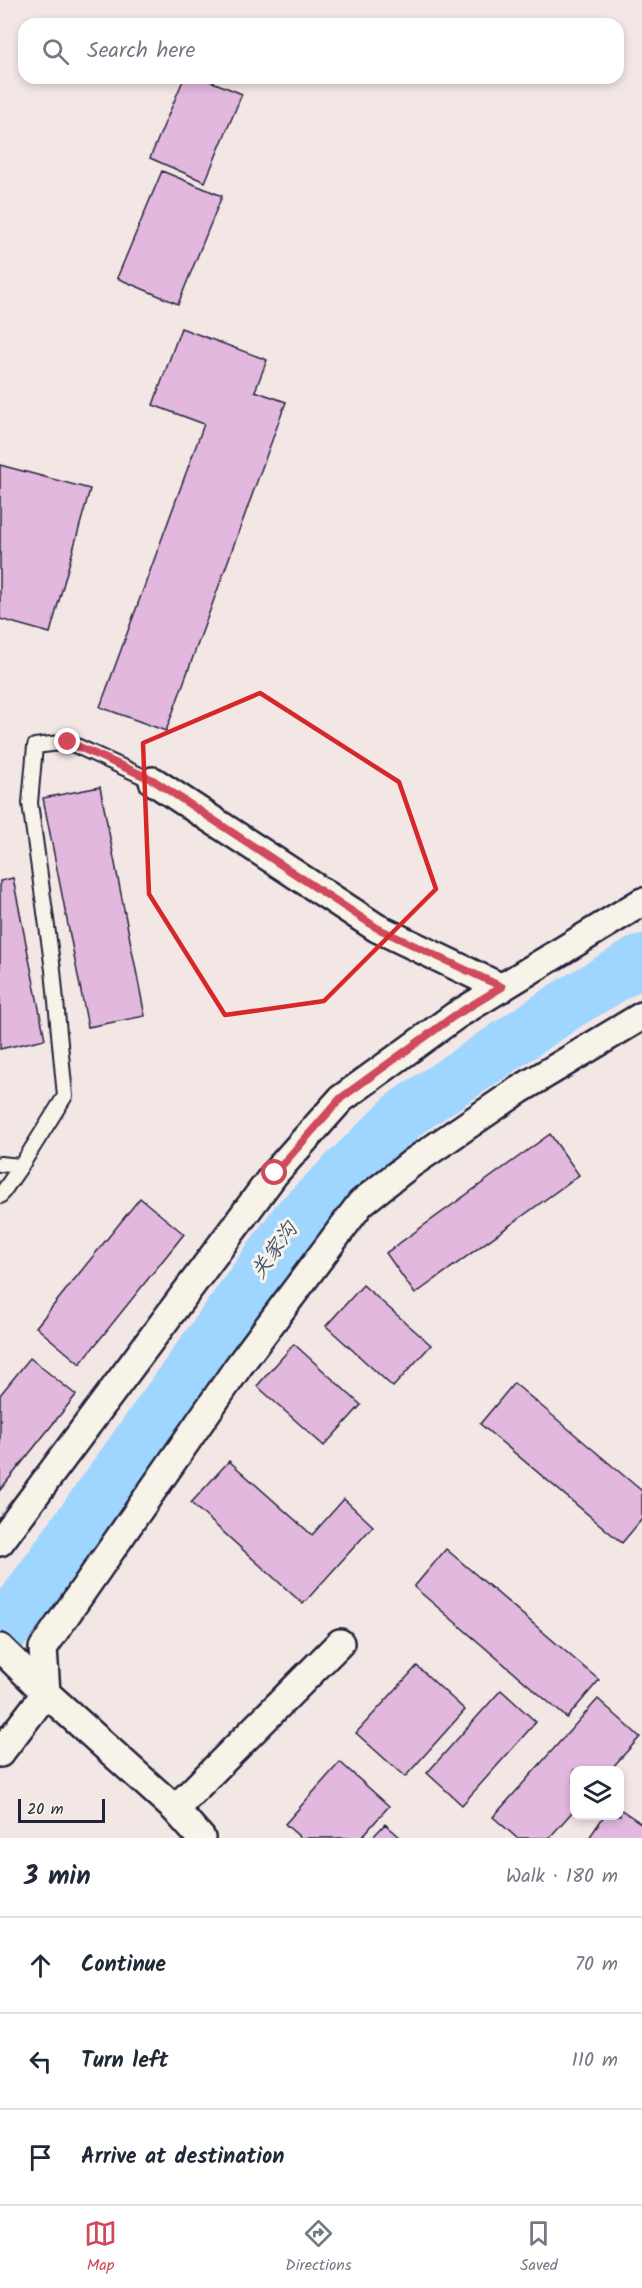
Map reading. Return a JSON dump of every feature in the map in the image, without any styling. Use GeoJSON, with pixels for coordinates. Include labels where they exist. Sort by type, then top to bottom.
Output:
{"type":"FeatureCollection","features":[{"type":"Feature","properties":{"kind":"street"},"geometry":{"type":"LineString","coordinates":[[153,780],[377,928],[502,987]]}},
{"type":"Feature","properties":{"kind":"street"},"geometry":{"type":"LineString","coordinates":[[0,1542],[275,1173],[341,1098],[454,1016],[642,902]]}},
{"type":"Feature","properties":{"kind":"street"},"geometry":{"type":"LineString","coordinates":[[0,1753],[46,1693],[43,1648],[238,1367],[361,1203],[412,1162],[519,1089],[642,1016]]}},
{"type":"Feature","properties":{"kind":"street"},"geometry":{"type":"LineString","coordinates":[[175,1809],[340,1643]]}},
{"type":"Feature","properties":{"kind":"street"},"geometry":{"type":"LineString","coordinates":[[8,1656],[175,1809],[201,1838]]}},
{"type":"Feature","properties":{"kind":"lane"},"geometry":{"type":"LineString","coordinates":[[0,1196],[65,1096],[53,970],[30,803],[35,746],[68,742],[153,780]]}},
{"type":"Feature","properties":{"kind":"lane"},"geometry":{"type":"LineString","coordinates":[[0,1164],[21,1166]]}},
{"type":"Feature","properties":{"kind":"highlighted area"},"geometry":{"type":"Polygon","coordinates":[[[260,693],[399,782],[436,889],[324,1001],[225,1015],[149,894],[143,743],[260,693]]]}},
{"type":"Feature","properties":{"kind":"building"},"geometry":{"type":"Polygon","coordinates":[[[181,84],[218,84],[242,94],[205,182],[150,158],[181,84]]]}},
{"type":"Feature","properties":{"kind":"building"},"geometry":{"type":"Polygon","coordinates":[[[162,171],[222,196],[178,304],[117,278],[162,171]]]}},
{"type":"Feature","properties":{"kind":"building"},"geometry":{"type":"Polygon","coordinates":[[[181,328],[267,360],[255,391],[286,402],[166,731],[100,707],[204,424],[153,405],[181,328]]]}},
{"type":"Feature","properties":{"kind":"building"},"geometry":{"type":"Polygon","coordinates":[[[0,465],[90,489],[50,633],[0,619],[0,465]]]}},
{"type":"Feature","properties":{"kind":"building"},"geometry":{"type":"Polygon","coordinates":[[[100,787],[145,1016],[88,1027],[43,798],[100,787]]]}},
{"type":"Feature","properties":{"kind":"building"},"geometry":{"type":"Polygon","coordinates":[[[13,878],[45,1039],[0,1049],[0,881],[13,878]]]}},
{"type":"Feature","properties":{"kind":"building"},"geometry":{"type":"Polygon","coordinates":[[[550,1134],[579,1175],[415,1294],[386,1253],[550,1134]]]}},
{"type":"Feature","properties":{"kind":"building"},"geometry":{"type":"Polygon","coordinates":[[[140,1198],[184,1234],[80,1364],[36,1327],[140,1198]]]}},
{"type":"Feature","properties":{"kind":"building"},"geometry":{"type":"Polygon","coordinates":[[[363,1285],[431,1345],[393,1387],[326,1326],[363,1285]]]}},
{"type":"Feature","properties":{"kind":"building"},"geometry":{"type":"Polygon","coordinates":[[[294,1344],[361,1405],[324,1446],[257,1386],[294,1344]]]}},
{"type":"Feature","properties":{"kind":"building"},"geometry":{"type":"Polygon","coordinates":[[[30,1358],[76,1395],[0,1490],[0,1395],[30,1358]]]}},
{"type":"Feature","properties":{"kind":"building"},"geometry":{"type":"Polygon","coordinates":[[[514,1383],[642,1491],[642,1519],[622,1543],[480,1424],[514,1383]]]}},
{"type":"Feature","properties":{"kind":"building"},"geometry":{"type":"Polygon","coordinates":[[[229,1461],[312,1535],[344,1499],[373,1526],[303,1604],[191,1503],[229,1461]]]}},
{"type":"Feature","properties":{"kind":"building"},"geometry":{"type":"Polygon","coordinates":[[[446,1549],[599,1680],[567,1718],[414,1587],[446,1549]]]}},
{"type":"Feature","properties":{"kind":"building"},"geometry":{"type":"Polygon","coordinates":[[[417,1666],[465,1710],[405,1777],[356,1733],[417,1666]]]}},
{"type":"Feature","properties":{"kind":"building"},"geometry":{"type":"Polygon","coordinates":[[[501,1690],[536,1722],[462,1805],[427,1773],[501,1690]]]}},
{"type":"Feature","properties":{"kind":"building"},"geometry":{"type":"Polygon","coordinates":[[[598,1699],[640,1737],[614,1766],[570,1766],[570,1814],[549,1838],[517,1838],[493,1817],[598,1699]]]}},
{"type":"Feature","properties":{"kind":"building"},"geometry":{"type":"Polygon","coordinates":[[[340,1762],[389,1806],[361,1838],[301,1838],[285,1824],[340,1762]]]}},
{"type":"Feature","properties":{"kind":"building"},"geometry":{"type":"Polygon","coordinates":[[[624,1812],[642,1824],[642,1838],[589,1838],[601,1820],[624,1820],[624,1812]]]}},
{"type":"Feature","properties":{"kind":"building"},"geometry":{"type":"Polygon","coordinates":[[[385,1824],[401,1838],[372,1838],[385,1824]]]}},
{"type":"Feature","properties":{"kind":"waterway","name":"关家沟"},"geometry":{"type":"LineString","coordinates":[[0,1636],[296,1221],[406,1113],[568,1004],[642,960]]}},
{"type":"Feature","properties":{"kind":"route"},"geometry":{"type":"LineString","coordinates":[[68,742],[153,780],[377,928],[502,987],[454,1016],[341,1098],[275,1173]]}}]}
